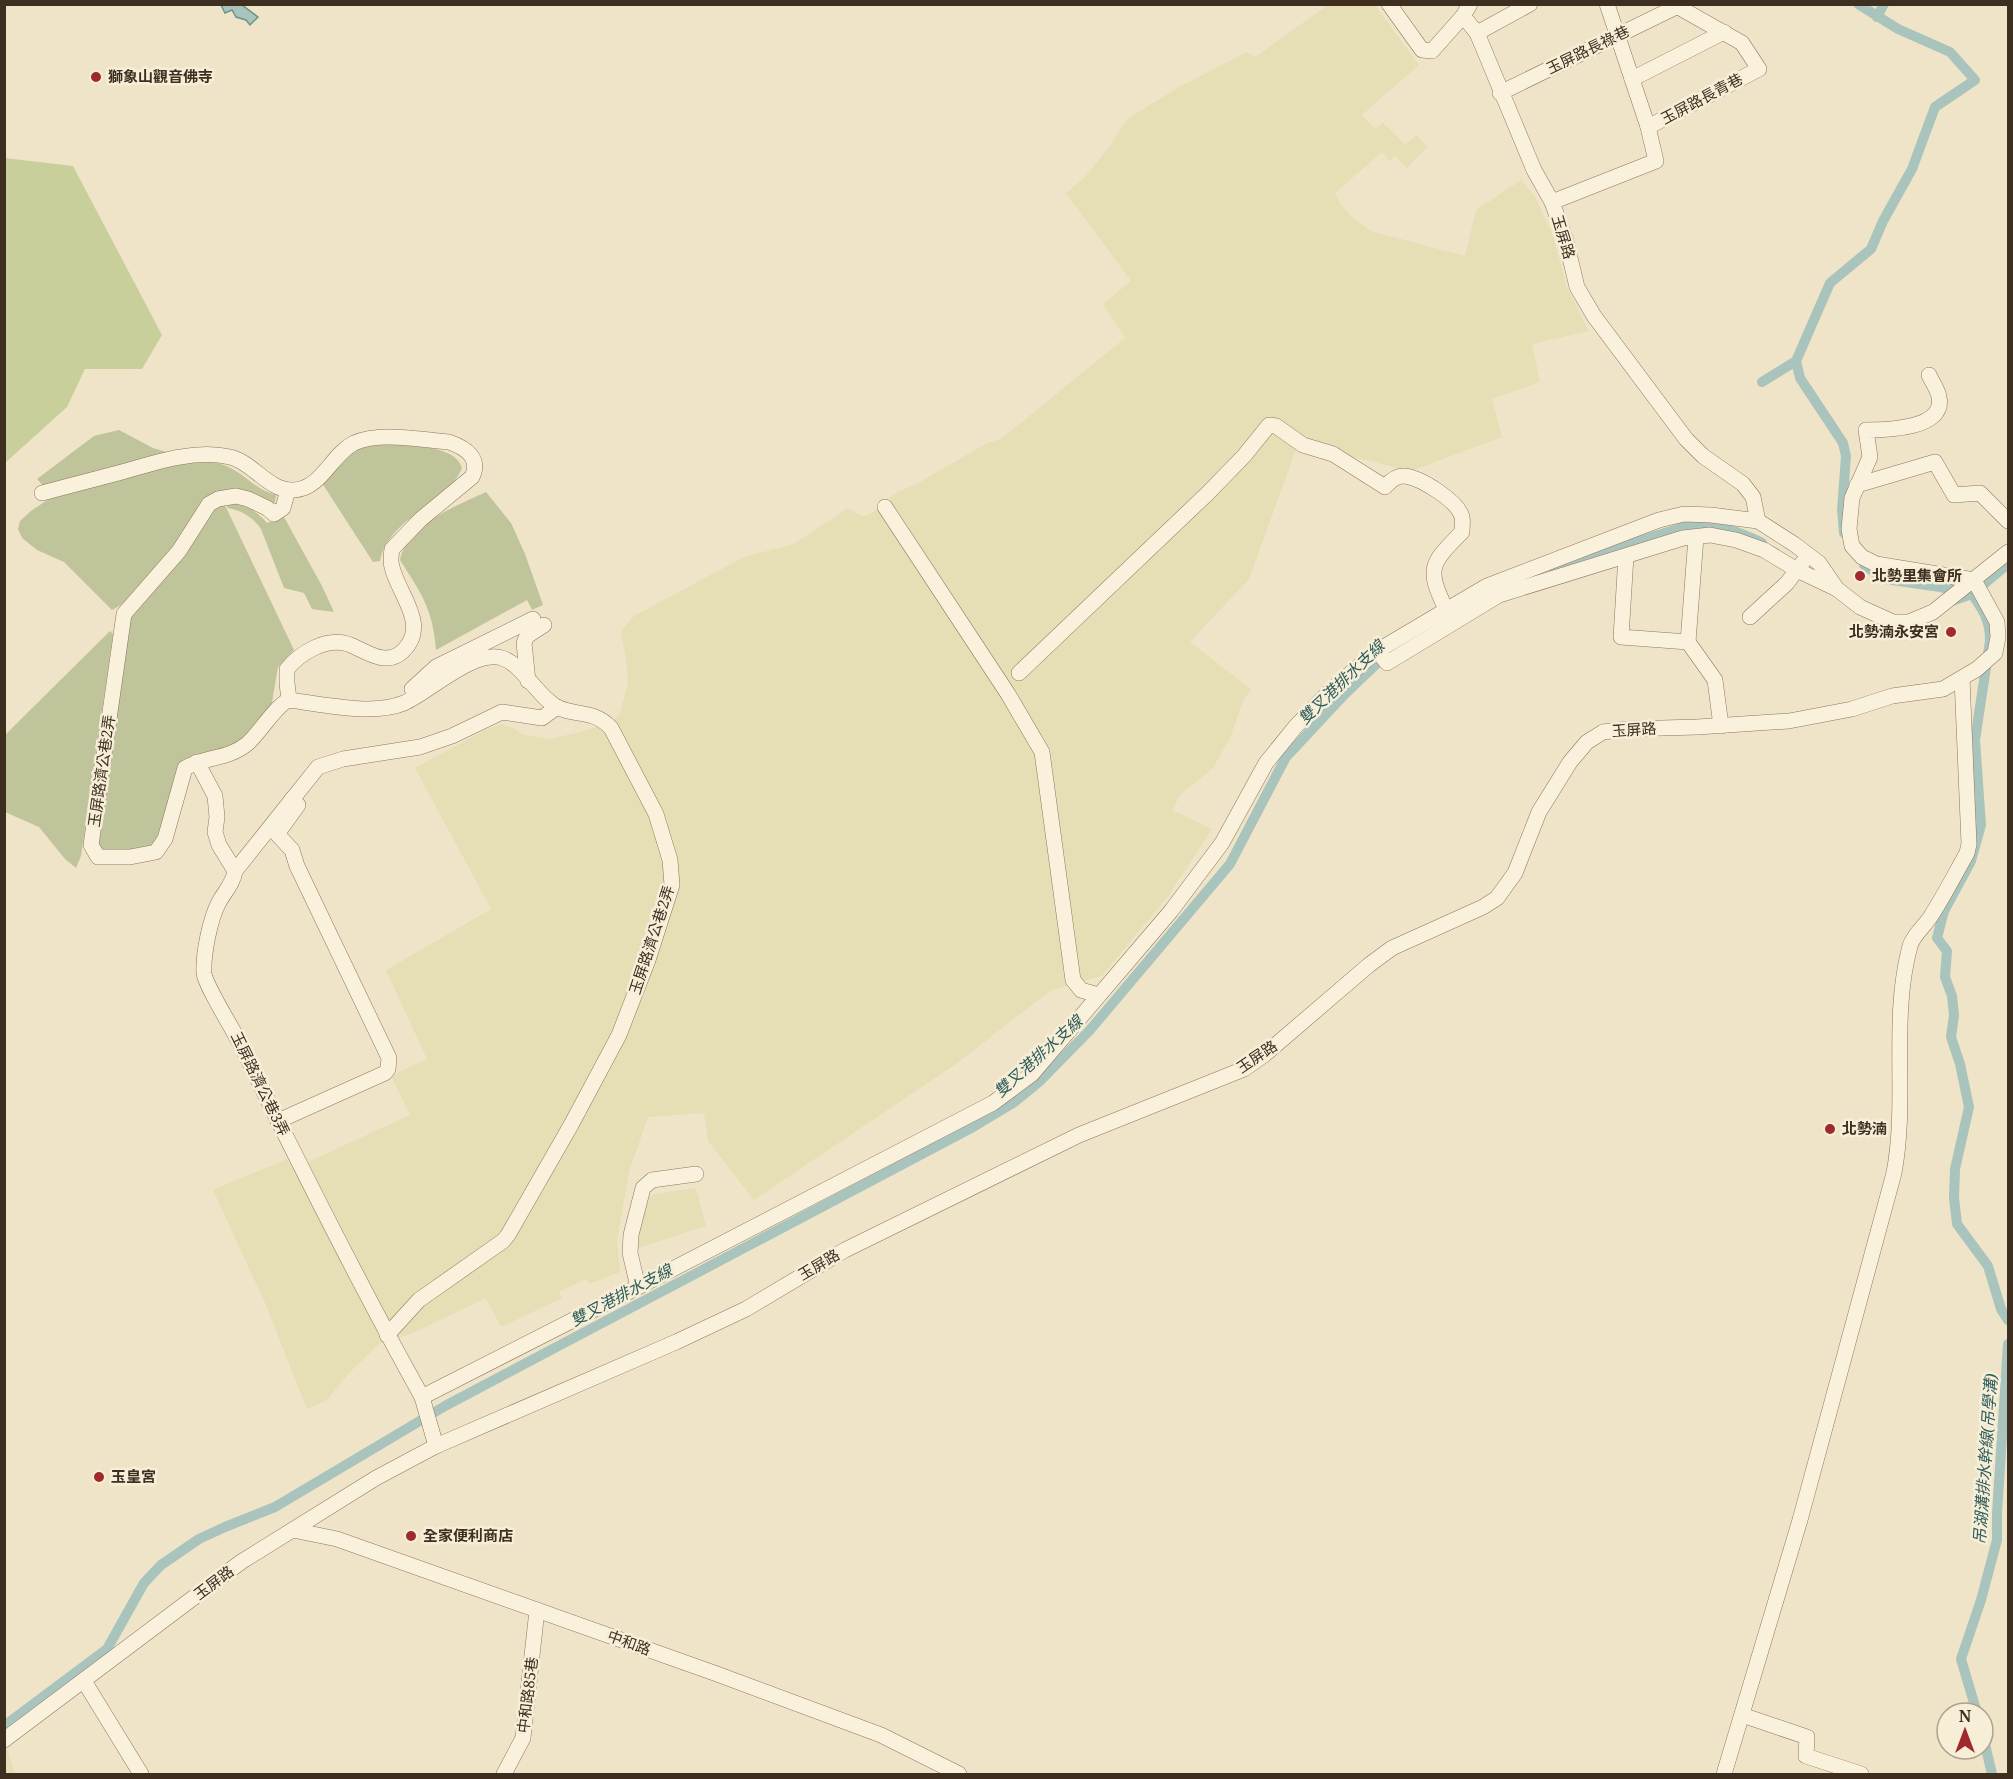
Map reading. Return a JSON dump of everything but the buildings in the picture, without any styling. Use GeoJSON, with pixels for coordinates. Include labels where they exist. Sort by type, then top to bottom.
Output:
{"type":"FeatureCollection","features":[{"type":"Feature","properties":{"kind":"street"},"geometry":{"type":"LineString","coordinates":[[1389,4],[1422,50],[1432,51],[1467,10]]}},
{"type":"Feature","properties":{"kind":"street"},"geometry":{"type":"LineString","coordinates":[[1477,33],[1530,4]]}},
{"type":"Feature","properties":{"kind":"street"},"geometry":{"type":"LineString","coordinates":[[1607,4],[1648,128]]}},
{"type":"Feature","properties":{"kind":"street"},"geometry":{"type":"LineString","coordinates":[[1674,6],[1724,32]]}},
{"type":"Feature","properties":{"kind":"street","name":"玉屏路長祿巷"},"geometry":{"type":"LineString","coordinates":[[1500,93],[1674,6]]}},
{"type":"Feature","properties":{"kind":"street","name":"玉屏路"},"geometry":{"type":"LineString","coordinates":[[1467,10],[1534,170],[1552,202],[1566,241],[1577,286],[1593,316],[1686,439],[1703,456],[1743,484],[1753,497],[1758,521]]}},
{"type":"Feature","properties":{"kind":"street"},"geometry":{"type":"LineString","coordinates":[[1632,79],[1724,32]]}},
{"type":"Feature","properties":{"kind":"street","name":"玉屏路長青巷"},"geometry":{"type":"LineString","coordinates":[[1552,202],[1656,160],[1648,128],[1759,69],[1742,43],[1724,32]]}},
{"type":"Feature","properties":{"kind":"street"},"geometry":{"type":"LineString","coordinates":[[1929,375],[1940,398],[1938,412],[1931,419],[1905,427],[1866,430],[1870,457],[1852,498],[1849,529],[1852,546],[1862,557],[1881,565],[1945,575],[1972,586]]}},
{"type":"Feature","properties":{"kind":"street"},"geometry":{"type":"LineString","coordinates":[[1019,673],[1208,493],[1244,456],[1269,424],[1276,426],[1303,445],[1333,454],[1385,487],[1394,478],[1405,476],[1439,491],[1454,503],[1462,516],[1462,532],[1441,552],[1433,567],[1434,582],[1446,609]]}},
{"type":"Feature","properties":{"kind":"street"},"geometry":{"type":"LineString","coordinates":[[42,493],[174,458],[217,455],[242,461],[265,479],[288,490],[304,489],[353,444],[379,437],[449,442],[472,454],[475,471],[471,477],[421,519],[392,549],[392,568],[413,616],[414,628],[409,643],[401,653],[389,658],[378,658],[347,644],[332,643],[303,652],[287,669],[290,700],[283,702],[249,742],[234,754],[197,762],[215,796],[217,817],[215,832],[219,845],[235,871]]}},
{"type":"Feature","properties":{"kind":"street"},"geometry":{"type":"LineString","coordinates":[[1857,485],[1935,462],[1954,495],[1980,493],[2008,521]]}},
{"type":"Feature","properties":{"kind":"street","name":"玉屏路濟公巷2弄"},"geometry":{"type":"LineString","coordinates":[[197,762],[185,768],[165,839],[156,852],[130,857],[99,857],[95,853],[91,845],[124,614],[179,551],[209,504],[218,499],[236,496],[258,503],[274,514],[282,508],[288,490]]}},
{"type":"Feature","properties":{"kind":"street"},"geometry":{"type":"LineString","coordinates":[[885,507],[1008,694],[1042,752],[1073,980],[1081,990],[1098,995]]}},
{"type":"Feature","properties":{"kind":"street"},"geometry":{"type":"LineString","coordinates":[[436,1446],[422,1397],[993,1103],[1032,1074],[1172,911],[1215,851],[1266,763],[1296,726],[1333,688],[1377,651],[1487,586],[1659,520],[1684,514],[1758,521],[1820,564],[1837,589]]}},
{"type":"Feature","properties":{"kind":"street"},"geometry":{"type":"LineString","coordinates":[[1377,651],[1387,663],[1499,595],[1683,538],[1710,535],[1736,540],[1764,550],[1797,570],[1837,589],[1860,607],[1893,622],[1909,622],[1933,612],[1972,586],[2008,552]]}},
{"type":"Feature","properties":{"kind":"street"},"geometry":{"type":"LineString","coordinates":[[1696,537],[1688,642],[1715,680],[1721,726]]}},
{"type":"Feature","properties":{"kind":"street"},"geometry":{"type":"LineString","coordinates":[[1750,617],[1787,583],[1808,555]]}},
{"type":"Feature","properties":{"kind":"street"},"geometry":{"type":"LineString","coordinates":[[1626,556],[1621,637],[1688,642]]}},
{"type":"Feature","properties":{"kind":"street","name":"玉屏路"},"geometry":{"type":"LineString","coordinates":[[4,1740],[241,1562],[376,1478],[436,1446],[676,1342],[736,1313],[845,1250],[1079,1135],[1244,1069],[1264,1056],[1369,965],[1392,948],[1483,907],[1497,898],[1515,873],[1539,812],[1570,762],[1587,742],[1604,732],[1626,729],[1789,722],[1852,709],[1892,696],[1944,690],[1977,669],[1995,653],[1998,637],[1997,622],[1972,586]]}},
{"type":"Feature","properties":{"kind":"street"},"geometry":{"type":"LineString","coordinates":[[369,709],[396,700],[415,688],[436,667],[538,622],[524,643],[528,681]]}},
{"type":"Feature","properties":{"kind":"street","name":"玉屏路濟公巷2弄"},"geometry":{"type":"LineString","coordinates":[[290,700],[369,709],[402,704],[459,669],[495,657],[511,662],[557,707],[595,715],[611,728],[656,814],[670,860],[672,885],[669,896],[648,960],[619,1035],[508,1235],[503,1241],[419,1300],[387,1335]]}},
{"type":"Feature","properties":{"kind":"street"},"geometry":{"type":"LineString","coordinates":[[1724,1774],[1800,1520],[1894,1173],[1900,1144],[1902,1111],[1901,997],[1911,944],[1932,915],[1967,853],[1969,844],[1962,678]]}},
{"type":"Feature","properties":{"kind":"street","name":"玉屏路濟公巷3弄"},"geometry":{"type":"LineString","coordinates":[[422,1397],[387,1335],[204,975],[206,951],[213,916],[233,881],[235,871],[318,767],[343,759],[420,747],[452,736],[502,712],[542,718],[557,707]]}},
{"type":"Feature","properties":{"kind":"street"},"geometry":{"type":"LineString","coordinates":[[278,1121],[385,1073],[389,1065],[389,1058],[297,866],[292,850],[277,834],[298,806],[292,799]]}},
{"type":"Feature","properties":{"kind":"street"},"geometry":{"type":"LineString","coordinates":[[638,1287],[630,1253],[631,1235],[644,1188],[652,1180],[696,1174]]}},
{"type":"Feature","properties":{"kind":"street","name":"中和路"},"geometry":{"type":"LineString","coordinates":[[293,1530],[337,1539],[881,1735],[959,1774]]}},
{"type":"Feature","properties":{"kind":"street","name":"中和路85巷"},"geometry":{"type":"LineString","coordinates":[[504,1774],[523,1738],[537,1610]]}},
{"type":"Feature","properties":{"kind":"street"},"geometry":{"type":"LineString","coordinates":[[84,1681],[141,1774]]}},
{"type":"Feature","properties":{"kind":"street"},"geometry":{"type":"LineString","coordinates":[[1742,1715],[1807,1737],[1806,1756],[1861,1774]]}},
{"type":"Feature","properties":{"kind":"shaded area"},"geometry":{"type":"Polygon","coordinates":[[[1328,5],[1375,5],[1419,65],[1362,115],[1375,129],[1383,123],[1405,144],[1417,135],[1427,147],[1407,168],[1394,155],[1390,162],[1382,152],[1335,193],[1341,205],[1353,218],[1371,231],[1465,256],[1476,210],[1521,180],[1535,197],[1553,235],[1567,288],[1589,331],[1532,344],[1540,382],[1492,399],[1502,437],[1411,471],[1298,444],[1249,579],[1190,642],[1251,689],[1243,701],[1230,738],[1213,768],[1181,794],[1172,810],[1212,829],[1169,895],[1102,976],[1051,990],[956,1064],[754,1200],[708,1141],[704,1113],[648,1117],[629,1172],[617,1240],[620,1272],[589,1284],[586,1279],[559,1292],[562,1298],[501,1327],[486,1298],[413,1333],[379,1344],[349,1373],[327,1400],[307,1409],[265,1303],[213,1190],[287,1159],[293,1169],[410,1115],[391,1076],[427,1059],[386,970],[491,909],[415,768],[487,729],[502,724],[524,735],[549,739],[581,732],[613,721],[620,713],[628,683],[621,631],[634,616],[746,556],[792,545],[848,508],[863,517],[883,507],[887,499],[902,490],[915,485],[987,443],[1001,439],[1125,338],[1103,304],[1131,281],[1066,193],[1085,177],[1127,119],[1179,87],[1247,52],[1255,57],[1328,5]]]}},
{"type":"Feature","properties":{"kind":"shaded area"},"geometry":{"type":"Polygon","coordinates":[[[696,1188],[706,1226],[638,1248],[636,1223],[649,1197],[654,1194],[696,1188]]]}},
{"type":"Feature","properties":{"kind":"shaded area"},"geometry":{"type":"Polygon","coordinates":[[[7,1749],[15,1774],[5,1774],[5,1750],[7,1749]]]}},
{"type":"Feature","properties":{"kind":"green space"},"geometry":{"type":"Polygon","coordinates":[[[5,158],[73,166],[162,335],[142,369],[85,369],[67,407],[5,463],[5,158]]]}},
{"type":"Feature","properties":{"kind":"green space"},"geometry":{"type":"Polygon","coordinates":[[[119,430],[153,448],[177,455],[45,488],[37,479],[94,436],[119,430]]]}},
{"type":"Feature","properties":{"kind":"green space"},"geometry":{"type":"Polygon","coordinates":[[[374,444],[437,450],[449,454],[462,468],[445,491],[394,533],[385,546],[380,561],[373,562],[320,480],[355,448],[374,444]]]}},
{"type":"Feature","properties":{"kind":"green space"},"geometry":{"type":"Polygon","coordinates":[[[211,462],[238,472],[259,488],[276,495],[275,502],[270,508],[224,495],[173,553],[121,605],[112,610],[64,562],[37,550],[22,538],[18,529],[20,521],[31,511],[59,492],[174,464],[211,462]]]}},
{"type":"Feature","properties":{"kind":"green space"},"geometry":{"type":"Polygon","coordinates":[[[486,492],[511,523],[543,605],[532,610],[527,600],[436,650],[432,623],[425,602],[400,560],[412,536],[422,527],[448,510],[486,492]]]}},
{"type":"Feature","properties":{"kind":"green space"},"geometry":{"type":"Polygon","coordinates":[[[224,503],[294,650],[278,667],[268,713],[243,741],[188,761],[154,844],[148,850],[102,854],[92,842],[122,628],[206,512],[224,503]]]}},
{"type":"Feature","properties":{"kind":"green space"},"geometry":{"type":"Polygon","coordinates":[[[226,503],[249,508],[267,523],[284,517],[334,612],[312,609],[304,593],[284,588],[261,529],[247,515],[228,508],[226,503]]]}},
{"type":"Feature","properties":{"kind":"green space"},"geometry":{"type":"Polygon","coordinates":[[[110,631],[113,634],[81,856],[76,868],[65,859],[39,827],[5,812],[5,735],[110,631]]]}},
{"type":"Feature","properties":{"kind":"water"},"geometry":{"type":"Polygon","coordinates":[[[221,5],[242,5],[258,17],[250,25],[246,20],[236,17],[232,10],[225,13],[221,5]]]}},
{"type":"Feature","properties":{"kind":"waterway","name":"吊湖溝排水幹線(吊學溝)"},"geometry":{"type":"LineString","coordinates":[[1762,382],[1796,361],[1830,283],[1871,249],[1883,221],[1912,169],[1935,107],[1975,80],[1950,52],[1898,29],[1858,4]]}},
{"type":"Feature","properties":{"kind":"waterway"},"geometry":{"type":"LineString","coordinates":[[1877,17],[1884,4]]}},
{"type":"Feature","properties":{"kind":"waterway","name":"吊湖溝排水幹線(吊學溝)"},"geometry":{"type":"LineString","coordinates":[[1796,361],[1800,378],[1843,443],[1846,456],[1842,510],[1844,533]]}},
{"type":"Feature","properties":{"kind":"waterway","name":"雙叉港排水支線"},"geometry":{"type":"LineString","coordinates":[[1553,568],[1684,527],[1705,526],[1724,529],[1743,534],[1762,543]]}},
{"type":"Feature","properties":{"kind":"waterway"},"geometry":{"type":"LineString","coordinates":[[1949,602],[1972,594],[2008,564]]}},
{"type":"Feature","properties":{"kind":"waterway","name":"吊湖溝排水幹線(吊學溝)"},"geometry":{"type":"LineString","coordinates":[[1864,565],[1885,579],[1972,594],[1983,611],[1989,627],[1990,641],[1975,740],[1981,825],[1971,861],[1944,911],[1937,938],[1947,951],[1945,977],[1952,996],[1954,1015],[1951,1037],[1960,1064],[1969,1107],[1955,1169],[1954,1198],[1957,1224],[1988,1266],[2001,1309],[2008,1320]]}},
{"type":"Feature","properties":{"kind":"waterway","name":"雙叉港排水支線"},"geometry":{"type":"LineString","coordinates":[[4,1726],[107,1649],[144,1583],[161,1565],[199,1539],[275,1507],[445,1406],[973,1127],[1013,1103],[1040,1081],[1090,1030],[1230,864],[1286,757],[1343,696],[1387,654],[1401,645]]}},
{"type":"Feature","properties":{"kind":"waterway","name":"吊湖溝排水幹線(吊學溝)"},"geometry":{"type":"LineString","coordinates":[[1973,1701],[1961,1659],[1981,1600],[1997,1540],[2008,1344]]}},
{"type":"Feature","properties":{"kind":"waterway","name":"吊湖溝排水幹線(吊學溝)"},"geometry":{"type":"LineString","coordinates":[[1989,1761],[1992,1774]]}},
{"type":"Feature","properties":{"kind":"place","name":"獅象山觀音佛寺"},"geometry":{"type":"Point","coordinates":[96,77]}},
{"type":"Feature","properties":{"kind":"place","name":"北勢里集會所"},"geometry":{"type":"Point","coordinates":[1860,576]}},
{"type":"Feature","properties":{"kind":"place","name":"北勢湳永安宮"},"geometry":{"type":"Point","coordinates":[1951,632]}},
{"type":"Feature","properties":{"kind":"place","name":"北勢湳"},"geometry":{"type":"Point","coordinates":[1830,1129]}},
{"type":"Feature","properties":{"kind":"place","name":"玉皇宮"},"geometry":{"type":"Point","coordinates":[99,1477]}},
{"type":"Feature","properties":{"kind":"place","name":"全家便利商店"},"geometry":{"type":"Point","coordinates":[411,1536]}}]}
